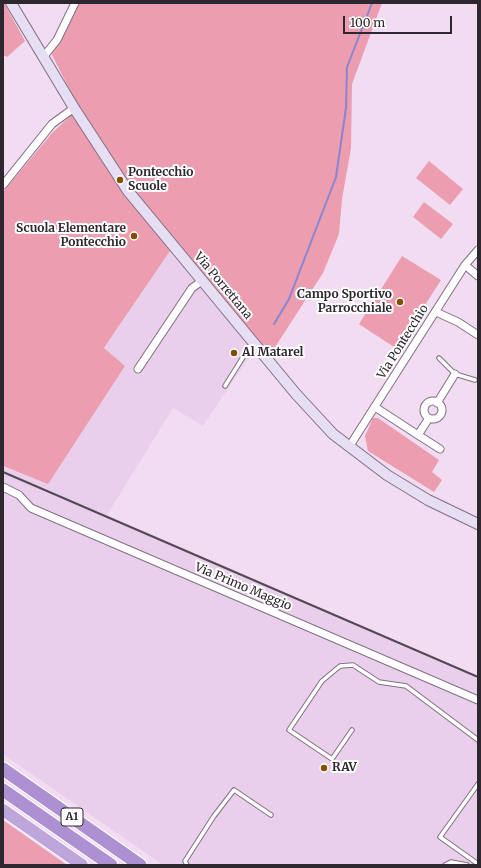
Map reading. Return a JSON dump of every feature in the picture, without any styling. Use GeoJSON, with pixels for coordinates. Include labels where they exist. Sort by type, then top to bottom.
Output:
{"type":"FeatureCollection","features":[{"type":"Feature","properties":{"kind":"highway","name":"A1"},"geometry":{"type":"LineString","coordinates":[[3,769],[140,865]]}},
{"type":"Feature","properties":{"kind":"highway","name":"A1"},"geometry":{"type":"LineString","coordinates":[[3,790],[111,865]]}},
{"type":"Feature","properties":{"kind":"highway"},"geometry":{"type":"LineString","coordinates":[[3,810],[82,865]]}},
{"type":"Feature","properties":{"kind":"main road","name":"Via Porrettana"},"geometry":{"type":"LineString","coordinates":[[11,3],[74,108],[128,191],[296,394],[349,447],[387,475],[422,496],[478,524]]}},
{"type":"Feature","properties":{"kind":"street"},"geometry":{"type":"LineString","coordinates":[[44,56],[57,40],[75,3]]}},
{"type":"Feature","properties":{"kind":"street"},"geometry":{"type":"LineString","coordinates":[[3,185],[52,124],[74,108]]}},
{"type":"Feature","properties":{"kind":"street","name":"Via Pontecchio"},"geometry":{"type":"LineString","coordinates":[[349,447],[465,265],[478,250]]}},
{"type":"Feature","properties":{"kind":"street"},"geometry":{"type":"LineString","coordinates":[[465,265],[478,276]]}},
{"type":"Feature","properties":{"kind":"street"},"geometry":{"type":"LineString","coordinates":[[138,369],[192,288],[202,281]]}},
{"type":"Feature","properties":{"kind":"street"},"geometry":{"type":"LineString","coordinates":[[436,312],[458,322],[478,335]]}},
{"type":"Feature","properties":{"kind":"street"},"geometry":{"type":"LineString","coordinates":[[437,403],[455,374]]}},
{"type":"Feature","properties":{"kind":"street"},"geometry":{"type":"LineString","coordinates":[[433,401],[440,405],[441,412],[436,418],[429,418],[424,412],[426,404],[433,401]]}},
{"type":"Feature","properties":{"kind":"street"},"geometry":{"type":"LineString","coordinates":[[375,407],[440,449]]}},
{"type":"Feature","properties":{"kind":"street"},"geometry":{"type":"LineString","coordinates":[[418,435],[429,418]]}},
{"type":"Feature","properties":{"kind":"street","name":"Via Primo Maggio"},"geometry":{"type":"LineString","coordinates":[[3,487],[19,495],[31,508],[478,700]]}},
{"type":"Feature","properties":{"kind":"lane"},"geometry":{"type":"LineString","coordinates":[[225,386],[253,342]]}},
{"type":"Feature","properties":{"kind":"lane"},"geometry":{"type":"LineString","coordinates":[[439,358],[455,374],[475,380]]}},
{"type":"Feature","properties":{"kind":"lane"},"geometry":{"type":"LineString","coordinates":[[352,730],[332,759],[289,730],[322,681],[340,666],[353,665],[379,682],[406,686],[478,740]]}},
{"type":"Feature","properties":{"kind":"lane"},"geometry":{"type":"LineString","coordinates":[[478,784],[440,837],[478,864]]}},
{"type":"Feature","properties":{"kind":"lane"},"geometry":{"type":"LineString","coordinates":[[187,865],[185,861],[214,816],[234,790],[271,815]]}},
{"type":"Feature","properties":{"kind":"lane"},"geometry":{"type":"LineString","coordinates":[[445,865],[451,862],[467,865]]}},
{"type":"Feature","properties":{"kind":"shaded area"},"geometry":{"type":"Polygon","coordinates":[[[4,3],[25,41],[7,57],[3,55],[4,3]]]}},
{"type":"Feature","properties":{"kind":"shaded area"},"geometry":{"type":"Polygon","coordinates":[[[76,3],[382,3],[352,84],[351,148],[342,199],[339,234],[323,273],[266,361],[253,351],[172,248],[104,348],[125,366],[48,484],[3,466],[3,192],[52,133],[79,108],[51,53],[76,3]]]}},
{"type":"Feature","properties":{"kind":"shaded area"},"geometry":{"type":"Polygon","coordinates":[[[429,161],[463,189],[450,205],[416,178],[429,161]]]}},
{"type":"Feature","properties":{"kind":"shaded area"},"geometry":{"type":"Polygon","coordinates":[[[424,202],[453,224],[441,239],[413,217],[424,202]]]}},
{"type":"Feature","properties":{"kind":"shaded area"},"geometry":{"type":"Polygon","coordinates":[[[172,248],[253,351],[203,426],[173,408],[107,515],[478,676],[478,865],[163,865],[3,754],[3,467],[48,483],[125,366],[104,349],[172,248]]]}},
{"type":"Feature","properties":{"kind":"shaded area","name":"Campo Sportivo Parrocchiale"},"geometry":{"type":"Polygon","coordinates":[[[402,256],[441,280],[397,349],[359,324],[402,256]]]}},
{"type":"Feature","properties":{"kind":"shaded area"},"geometry":{"type":"Polygon","coordinates":[[[373,418],[378,418],[439,460],[432,472],[442,480],[434,492],[368,451],[365,436],[373,418]]]}},
{"type":"Feature","properties":{"kind":"shaded area"},"geometry":{"type":"Polygon","coordinates":[[[3,820],[67,865],[3,865],[3,820]]]}},
{"type":"Feature","properties":{"kind":"waterway"},"geometry":{"type":"LineString","coordinates":[[274,324],[289,299],[336,177],[346,108],[347,67],[372,3]]}},
{"type":"Feature","properties":{"kind":"railway"},"geometry":{"type":"LineString","coordinates":[[3,472],[478,677]]}},
{"type":"Feature","properties":{"kind":"place","name":"Pontecchio Scuole"},"geometry":{"type":"Point","coordinates":[120,180]}},
{"type":"Feature","properties":{"kind":"place","name":"Scuola Elementare Pontecchio"},"geometry":{"type":"Point","coordinates":[134,236]}},
{"type":"Feature","properties":{"kind":"place","name":"Campo Sportivo Parrocchiale"},"geometry":{"type":"Point","coordinates":[400,302]}},
{"type":"Feature","properties":{"kind":"place","name":"Al Matarel"},"geometry":{"type":"Point","coordinates":[234,353]}},
{"type":"Feature","properties":{"kind":"place","name":"RAV"},"geometry":{"type":"Point","coordinates":[324,768]}}]}
